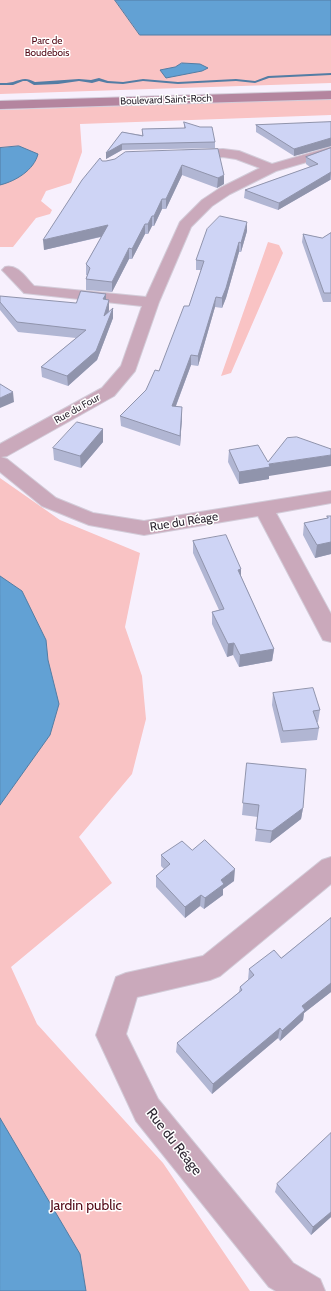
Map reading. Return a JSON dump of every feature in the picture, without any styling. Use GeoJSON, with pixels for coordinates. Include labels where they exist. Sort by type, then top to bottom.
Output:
{"type":"FeatureCollection","features":[{"type":"Feature","properties":{"kind":"main road","name":"Boulevard Saint-Roch"},"geometry":{"type":"LineString","coordinates":[[0,105],[331,95]]}},
{"type":"Feature","properties":{"kind":"street","name":"Rue du Four"},"geometry":{"type":"LineString","coordinates":[[0,452],[108,392],[129,367],[151,302],[185,225],[207,203],[225,191],[271,168],[331,151]]}},
{"type":"Feature","properties":{"kind":"street"},"geometry":{"type":"LineString","coordinates":[[177,155],[223,153],[239,155],[271,168]]}},
{"type":"Feature","properties":{"kind":"street"},"geometry":{"type":"LineString","coordinates":[[10,270],[29,290],[151,302]]}},
{"type":"Feature","properties":{"kind":"street","name":"Rue du Réage"},"geometry":{"type":"LineString","coordinates":[[0,463],[50,502],[90,519],[144,528],[331,497]]}},
{"type":"Feature","properties":{"kind":"street"},"geometry":{"type":"LineString","coordinates":[[264,509],[331,634]]}},
{"type":"Feature","properties":{"kind":"street","name":"Rue du Réage"},"geometry":{"type":"LineString","coordinates":[[308,1291],[281,1275],[147,1110],[111,1035],[126,986],[210,966],[331,868]]}},
{"type":"Feature","properties":{"kind":"green space","name":"Parc de Boudebois"},"geometry":{"type":"Polygon","coordinates":[[[0,0],[331,0],[331,83],[0,94],[0,0]]]}},
{"type":"Feature","properties":{"kind":"green space"},"geometry":{"type":"Polygon","coordinates":[[[331,99],[331,115],[80,124],[82,152],[71,183],[46,191],[41,201],[52,210],[50,214],[36,218],[13,247],[0,247],[0,110],[331,99]]]}},
{"type":"Feature","properties":{"kind":"green space"},"geometry":{"type":"Polygon","coordinates":[[[268,242],[279,245],[283,253],[231,373],[221,376],[268,242]]]}},
{"type":"Feature","properties":{"kind":"green space","name":"Jardin public"},"geometry":{"type":"Polygon","coordinates":[[[0,478],[60,520],[140,553],[125,627],[142,676],[146,719],[132,774],[79,837],[112,883],[11,967],[37,1024],[163,1163],[250,1291],[0,1291],[0,478]]]}},
{"type":"Feature","properties":{"kind":"water"},"geometry":{"type":"Polygon","coordinates":[[[115,0],[331,0],[331,35],[140,35],[115,0]]]}},
{"type":"Feature","properties":{"kind":"water"},"geometry":{"type":"Polygon","coordinates":[[[182,63],[200,64],[208,68],[202,71],[166,78],[160,70],[175,67],[182,63]]]}},
{"type":"Feature","properties":{"kind":"water"},"geometry":{"type":"Polygon","coordinates":[[[19,146],[38,154],[36,160],[24,174],[12,181],[0,185],[0,148],[19,146]]]}},
{"type":"Feature","properties":{"kind":"water"},"geometry":{"type":"Polygon","coordinates":[[[0,576],[22,591],[46,640],[48,660],[59,704],[50,735],[0,805],[0,576]]]}},
{"type":"Feature","properties":{"kind":"water"},"geometry":{"type":"Polygon","coordinates":[[[0,1118],[80,1254],[86,1291],[0,1291],[0,1118]]]}},
{"type":"Feature","properties":{"kind":"building"},"geometry":{"type":"Polygon","coordinates":[[[184,122],[200,127],[212,127],[215,142],[122,144],[106,153],[122,132],[143,136],[142,129],[185,128],[184,122]]]}},
{"type":"Feature","properties":{"kind":"building"},"geometry":{"type":"Polygon","coordinates":[[[331,122],[331,138],[294,149],[256,125],[331,122]]]}},
{"type":"Feature","properties":{"kind":"building"},"geometry":{"type":"Polygon","coordinates":[[[331,148],[331,172],[279,203],[245,190],[318,164],[306,157],[331,148]]]}},
{"type":"Feature","properties":{"kind":"building"},"geometry":{"type":"Polygon","coordinates":[[[218,149],[224,175],[218,178],[182,165],[166,199],[162,199],[154,216],[152,216],[148,224],[145,224],[132,249],[129,248],[112,282],[86,279],[90,268],[86,264],[108,225],[43,240],[82,180],[100,158],[102,161],[115,159],[125,152],[218,149]]]}},
{"type":"Feature","properties":{"kind":"building"},"geometry":{"type":"Polygon","coordinates":[[[220,216],[247,222],[241,243],[239,242],[222,298],[216,297],[198,356],[191,355],[172,406],[182,407],[180,436],[120,416],[146,390],[155,370],[159,371],[184,306],[189,306],[204,261],[196,260],[207,229],[220,216]]]}},
{"type":"Feature","properties":{"kind":"building"},"geometry":{"type":"Polygon","coordinates":[[[331,233],[331,293],[324,293],[303,234],[322,238],[331,233]]]}},
{"type":"Feature","properties":{"kind":"building"},"geometry":{"type":"Polygon","coordinates":[[[81,291],[106,294],[103,299],[109,300],[104,316],[113,308],[96,351],[67,376],[41,367],[86,330],[17,322],[0,302],[0,296],[76,303],[81,291]]]}},
{"type":"Feature","properties":{"kind":"building"},"geometry":{"type":"Polygon","coordinates":[[[0,384],[13,392],[0,398],[0,384]]]}},
{"type":"Feature","properties":{"kind":"building"},"geometry":{"type":"Polygon","coordinates":[[[77,422],[103,429],[80,456],[53,448],[77,422]]]}},
{"type":"Feature","properties":{"kind":"building"},"geometry":{"type":"Polygon","coordinates":[[[297,437],[331,449],[331,455],[269,464],[270,467],[239,472],[229,450],[258,445],[268,462],[287,438],[297,437]]]}},
{"type":"Feature","properties":{"kind":"building"},"geometry":{"type":"Polygon","coordinates":[[[327,516],[331,516],[331,542],[317,545],[304,523],[328,518],[327,516]]]}},
{"type":"Feature","properties":{"kind":"building"},"geometry":{"type":"Polygon","coordinates":[[[226,535],[241,569],[238,570],[274,649],[240,655],[234,643],[228,644],[212,612],[224,609],[193,541],[226,535]]]}},
{"type":"Feature","properties":{"kind":"building"},"geometry":{"type":"Polygon","coordinates":[[[313,688],[320,710],[313,711],[319,728],[283,731],[273,693],[313,688]]]}},
{"type":"Feature","properties":{"kind":"building"},"geometry":{"type":"Polygon","coordinates":[[[247,763],[306,769],[303,808],[272,831],[256,829],[259,805],[243,803],[247,763]]]}},
{"type":"Feature","properties":{"kind":"building"},"geometry":{"type":"Polygon","coordinates":[[[205,840],[235,869],[221,880],[224,884],[205,898],[201,895],[185,907],[156,876],[170,864],[161,855],[182,841],[192,850],[205,840]]]}},
{"type":"Feature","properties":{"kind":"building"},"geometry":{"type":"Polygon","coordinates":[[[331,918],[331,983],[302,1006],[305,1010],[282,1031],[280,1028],[213,1084],[177,1043],[242,990],[240,987],[254,975],[249,969],[274,950],[281,958],[331,918]]]}},
{"type":"Feature","properties":{"kind":"building"},"geometry":{"type":"Polygon","coordinates":[[[331,1133],[331,1212],[313,1227],[277,1184],[331,1133]]]}},
{"type":"Feature","properties":{"kind":"waterway"},"geometry":{"type":"LineString","coordinates":[[0,84],[13,84],[22,80],[28,80],[34,84],[79,80],[92,82],[99,79],[107,82],[123,83],[143,80],[178,83],[236,80],[255,82],[268,77],[331,74]]}}]}
